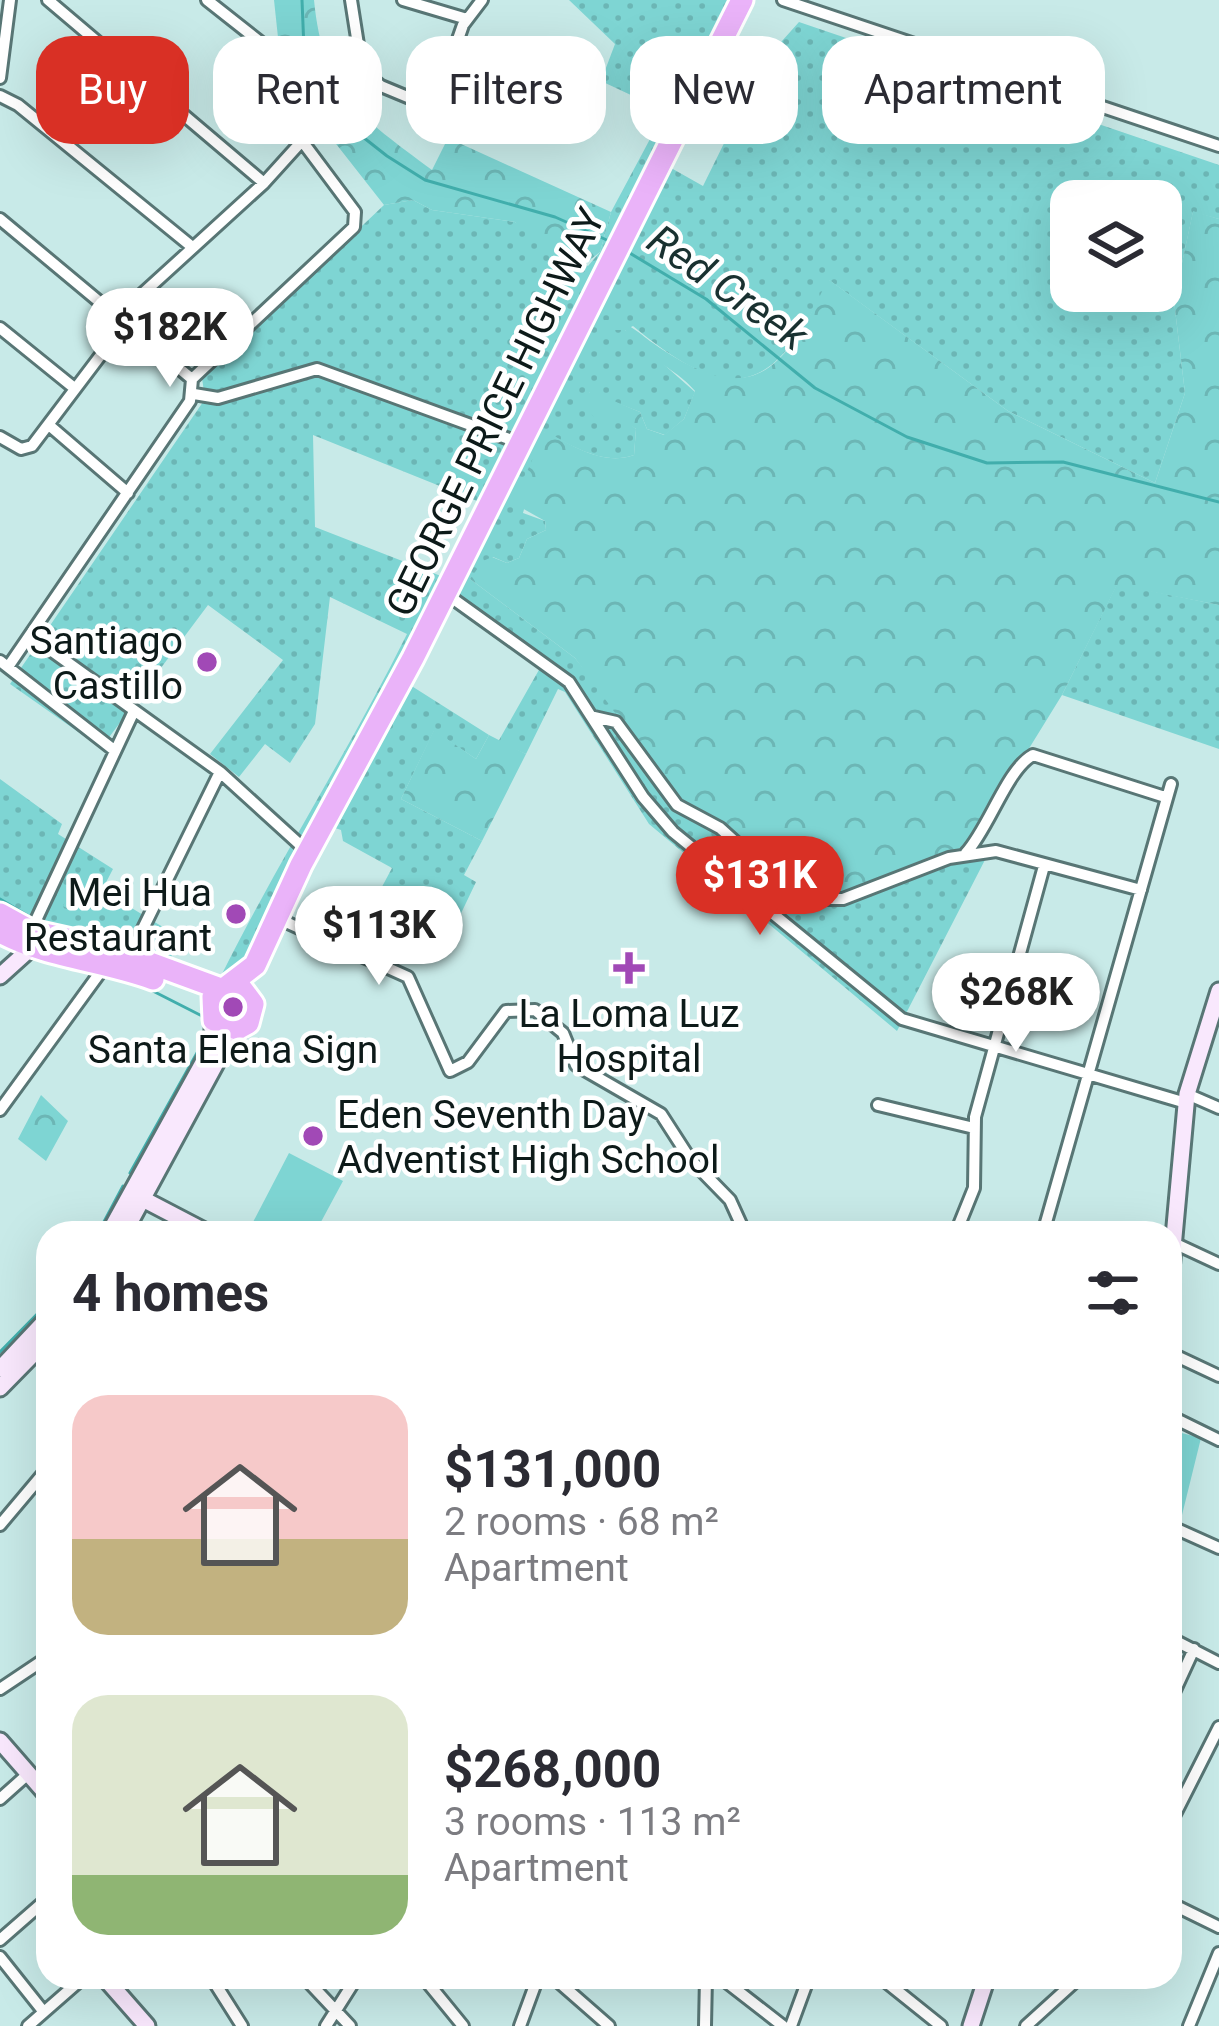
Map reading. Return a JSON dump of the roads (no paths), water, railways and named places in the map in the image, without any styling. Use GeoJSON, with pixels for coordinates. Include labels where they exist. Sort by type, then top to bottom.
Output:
{"type":"FeatureCollection","features":[{"type":"Feature","properties":{"kind":"highway","name":"GEORGE PRICE HIGHWAY"},"geometry":{"type":"LineString","coordinates":[[224,988],[255,965],[742,0]]}},
{"type":"Feature","properties":{"kind":"highway","name":"GEORGE PRICE HIGHWAY"},"geometry":{"type":"LineString","coordinates":[[254,1004],[310,855]]}},
{"type":"Feature","properties":{"kind":"highway"},"geometry":{"type":"LineString","coordinates":[[0,914],[31,940],[130,955],[224,988],[241,988],[254,1004],[243,1027],[230,1030],[185,992],[0,932]]}},
{"type":"Feature","properties":{"kind":"highway"},"geometry":{"type":"LineString","coordinates":[[213,1017],[211,1003],[224,988]]}},
{"type":"Feature","properties":{"kind":"main road"},"geometry":{"type":"LineString","coordinates":[[0,976],[31,940]]}},
{"type":"Feature","properties":{"kind":"main road"},"geometry":{"type":"LineString","coordinates":[[1178,1221],[1187,1098],[1219,991]]}},
{"type":"Feature","properties":{"kind":"main road"},"geometry":{"type":"LineString","coordinates":[[128,1221],[211,1048],[213,1017]]}},
{"type":"Feature","properties":{"kind":"main road"},"geometry":{"type":"LineString","coordinates":[[118,1221],[221,1054],[243,1027]]}},
{"type":"Feature","properties":{"kind":"main road"},"geometry":{"type":"LineString","coordinates":[[137,1196],[185,1221]]}},
{"type":"Feature","properties":{"kind":"main road"},"geometry":{"type":"LineString","coordinates":[[0,1369],[36,1337]]}},
{"type":"Feature","properties":{"kind":"main road"},"geometry":{"type":"LineString","coordinates":[[0,1388],[36,1341]]}},
{"type":"Feature","properties":{"kind":"main road"},"geometry":{"type":"LineString","coordinates":[[0,1741],[36,1774]]}},
{"type":"Feature","properties":{"kind":"main road"},"geometry":{"type":"LineString","coordinates":[[115,1989],[147,2026]]}},
{"type":"Feature","properties":{"kind":"main road"},"geometry":{"type":"LineString","coordinates":[[971,2026],[983,1989]]}},
{"type":"Feature","properties":{"kind":"street"},"geometry":{"type":"LineString","coordinates":[[0,78],[10,0]]}},
{"type":"Feature","properties":{"kind":"street"},"geometry":{"type":"LineString","coordinates":[[48,0],[264,183]]}},
{"type":"Feature","properties":{"kind":"street"},"geometry":{"type":"LineString","coordinates":[[207,0],[253,36]]}},
{"type":"Feature","properties":{"kind":"street"},"geometry":{"type":"LineString","coordinates":[[351,0],[362,70],[381,86],[434,108],[467,19],[482,0]]}},
{"type":"Feature","properties":{"kind":"street"},"geometry":{"type":"LineString","coordinates":[[403,0],[467,19]]}},
{"type":"Feature","properties":{"kind":"street"},"geometry":{"type":"LineString","coordinates":[[783,0],[1219,146]]}},
{"type":"Feature","properties":{"kind":"street"},"geometry":{"type":"LineString","coordinates":[[0,96],[18,105],[190,246]]}},
{"type":"Feature","properties":{"kind":"street"},"geometry":{"type":"LineString","coordinates":[[0,437],[27,448],[50,426],[122,319],[190,246],[264,183],[299,144]]}},
{"type":"Feature","properties":{"kind":"street"},"geometry":{"type":"LineString","coordinates":[[192,379],[354,227],[355,212],[304,144]]}},
{"type":"Feature","properties":{"kind":"street"},"geometry":{"type":"LineString","coordinates":[[0,219],[192,379],[194,394],[31,636],[4,664],[114,750]]}},
{"type":"Feature","properties":{"kind":"street"},"geometry":{"type":"LineString","coordinates":[[0,328],[74,387]]}},
{"type":"Feature","properties":{"kind":"street"},"geometry":{"type":"LineString","coordinates":[[194,394],[218,398],[317,368],[520,443]]}},
{"type":"Feature","properties":{"kind":"street"},"geometry":{"type":"LineString","coordinates":[[50,426],[128,493]]}},
{"type":"Feature","properties":{"kind":"street"},"geometry":{"type":"LineString","coordinates":[[445,593],[569,682],[655,814],[757,906],[893,1015],[1090,1076],[1219,1108]]}},
{"type":"Feature","properties":{"kind":"street"},"geometry":{"type":"LineString","coordinates":[[31,636],[220,772],[310,855]]}},
{"type":"Feature","properties":{"kind":"street"},"geometry":{"type":"LineString","coordinates":[[31,940],[134,711]]}},
{"type":"Feature","properties":{"kind":"street"},"geometry":{"type":"LineString","coordinates":[[594,717],[616,722],[677,806],[720,828],[783,885],[813,899],[844,899],[966,853],[996,851],[1141,890]]}},
{"type":"Feature","properties":{"kind":"street"},"geometry":{"type":"LineString","coordinates":[[966,853],[989,824],[1020,764],[1033,755],[1165,797]]}},
{"type":"Feature","properties":{"kind":"street"},"geometry":{"type":"LineString","coordinates":[[130,955],[220,772]]}},
{"type":"Feature","properties":{"kind":"street"},"geometry":{"type":"LineString","coordinates":[[1047,1221],[1171,784]]}},
{"type":"Feature","properties":{"kind":"street"},"geometry":{"type":"LineString","coordinates":[[989,824],[996,851]]}},
{"type":"Feature","properties":{"kind":"street"},"geometry":{"type":"LineString","coordinates":[[961,1221],[974,1188],[974,1128],[1043,866]]}},
{"type":"Feature","properties":{"kind":"street"},"geometry":{"type":"LineString","coordinates":[[288,923],[408,977],[450,1071],[468,1061],[506,1011],[521,1007],[548,1018],[563,1033],[580,1069],[662,1114],[690,1159],[730,1200],[740,1221]]}},
{"type":"Feature","properties":{"kind":"street"},"geometry":{"type":"LineString","coordinates":[[0,1110],[107,963]]}},
{"type":"Feature","properties":{"kind":"street"},"geometry":{"type":"LineString","coordinates":[[878,1105],[974,1128]]}},
{"type":"Feature","properties":{"kind":"street"},"geometry":{"type":"LineString","coordinates":[[1182,1247],[1219,1264]]}},
{"type":"Feature","properties":{"kind":"street"},"geometry":{"type":"LineString","coordinates":[[1182,1359],[1219,1376]]}},
{"type":"Feature","properties":{"kind":"street"},"geometry":{"type":"LineString","coordinates":[[1182,1422],[1219,1440]]}},
{"type":"Feature","properties":{"kind":"street"},"geometry":{"type":"LineString","coordinates":[[0,1525],[36,1482]]}},
{"type":"Feature","properties":{"kind":"street"},"geometry":{"type":"LineString","coordinates":[[1182,1531],[1219,1548]]}},
{"type":"Feature","properties":{"kind":"street"},"geometry":{"type":"LineString","coordinates":[[1182,1644],[1219,1663]]}},
{"type":"Feature","properties":{"kind":"street"},"geometry":{"type":"LineString","coordinates":[[1182,1675],[1194,1649]]}},
{"type":"Feature","properties":{"kind":"street"},"geometry":{"type":"LineString","coordinates":[[0,1689],[36,1665]]}},
{"type":"Feature","properties":{"kind":"street"},"geometry":{"type":"LineString","coordinates":[[1182,1791],[1219,1727]]}},
{"type":"Feature","properties":{"kind":"street"},"geometry":{"type":"LineString","coordinates":[[0,1799],[36,1774]]}},
{"type":"Feature","properties":{"kind":"street"},"geometry":{"type":"LineString","coordinates":[[0,1940],[36,1908]]}},
{"type":"Feature","properties":{"kind":"street"},"geometry":{"type":"LineString","coordinates":[[1182,1909],[1219,1927]]}},
{"type":"Feature","properties":{"kind":"street"},"geometry":{"type":"LineString","coordinates":[[1189,2026],[1219,1953]]}},
{"type":"Feature","properties":{"kind":"street"},"geometry":{"type":"LineString","coordinates":[[0,1957],[43,2011]]}},
{"type":"Feature","properties":{"kind":"street"},"geometry":{"type":"LineString","coordinates":[[28,2026],[70,1989]]}},
{"type":"Feature","properties":{"kind":"street"},"geometry":{"type":"LineString","coordinates":[[223,1989],[242,2026]]}},
{"type":"Feature","properties":{"kind":"street"},"geometry":{"type":"LineString","coordinates":[[315,1989],[350,2026]]}},
{"type":"Feature","properties":{"kind":"street"},"geometry":{"type":"LineString","coordinates":[[326,2026],[349,1989]]}},
{"type":"Feature","properties":{"kind":"street"},"geometry":{"type":"LineString","coordinates":[[433,1989],[463,2026]]}},
{"type":"Feature","properties":{"kind":"street"},"geometry":{"type":"LineString","coordinates":[[520,2026],[534,1989]]}},
{"type":"Feature","properties":{"kind":"street"},"geometry":{"type":"LineString","coordinates":[[567,1989],[608,2026]]}},
{"type":"Feature","properties":{"kind":"street"},"geometry":{"type":"LineString","coordinates":[[706,1989],[706,2026]]}},
{"type":"Feature","properties":{"kind":"street"},"geometry":{"type":"LineString","coordinates":[[736,1989],[787,2026],[803,1989]]}},
{"type":"Feature","properties":{"kind":"street"},"geometry":{"type":"LineString","coordinates":[[895,1989],[941,2026]]}},
{"type":"Feature","properties":{"kind":"street"},"geometry":{"type":"LineString","coordinates":[[1026,2026],[1067,1989]]}},
{"type":"Feature","properties":{"kind":"waterway","name":"Red Creek"},"geometry":{"type":"LineString","coordinates":[[302,0],[305,74],[321,104],[387,156],[425,180],[555,217],[609,241]]}},
{"type":"Feature","properties":{"kind":"waterway","name":"Red Creek"},"geometry":{"type":"LineString","coordinates":[[628,252],[706,299],[815,388],[907,437],[987,463],[1063,462],[1219,502]]}},
{"type":"Feature","properties":{"kind":"waterway"},"geometry":{"type":"LineString","coordinates":[[0,899],[27,915]]}},
{"type":"Feature","properties":{"kind":"waterway"},"geometry":{"type":"LineString","coordinates":[[46,961],[95,974]]}},
{"type":"Feature","properties":{"kind":"waterway"},"geometry":{"type":"LineString","coordinates":[[104,976],[124,981]]}},
{"type":"Feature","properties":{"kind":"waterway"},"geometry":{"type":"LineString","coordinates":[[130,1173],[207,1035],[202,1016],[145,987]]}},
{"type":"Feature","properties":{"kind":"waterway"},"geometry":{"type":"LineString","coordinates":[[104,1221],[123,1186]]}},
{"type":"Feature","properties":{"kind":"waterway"},"geometry":{"type":"LineString","coordinates":[[0,1352],[36,1315]]}},
{"type":"Feature","properties":{"kind":"place","name":"Santiago Castillo"},"geometry":{"type":"Point","coordinates":[207,662]}},
{"type":"Feature","properties":{"kind":"place","name":"Mei Hua Restaurant"},"geometry":{"type":"Point","coordinates":[236,914]}},
{"type":"Feature","properties":{"kind":"place","name":"La Loma Luz Hospital"},"geometry":{"type":"Point","coordinates":[629,968]}},
{"type":"Feature","properties":{"kind":"place","name":"Santa Elena Sign"},"geometry":{"type":"Point","coordinates":[233,1007]}},
{"type":"Feature","properties":{"kind":"place","name":"Eden Seventh Day Adventist High School"},"geometry":{"type":"Point","coordinates":[313,1136]}}]}
